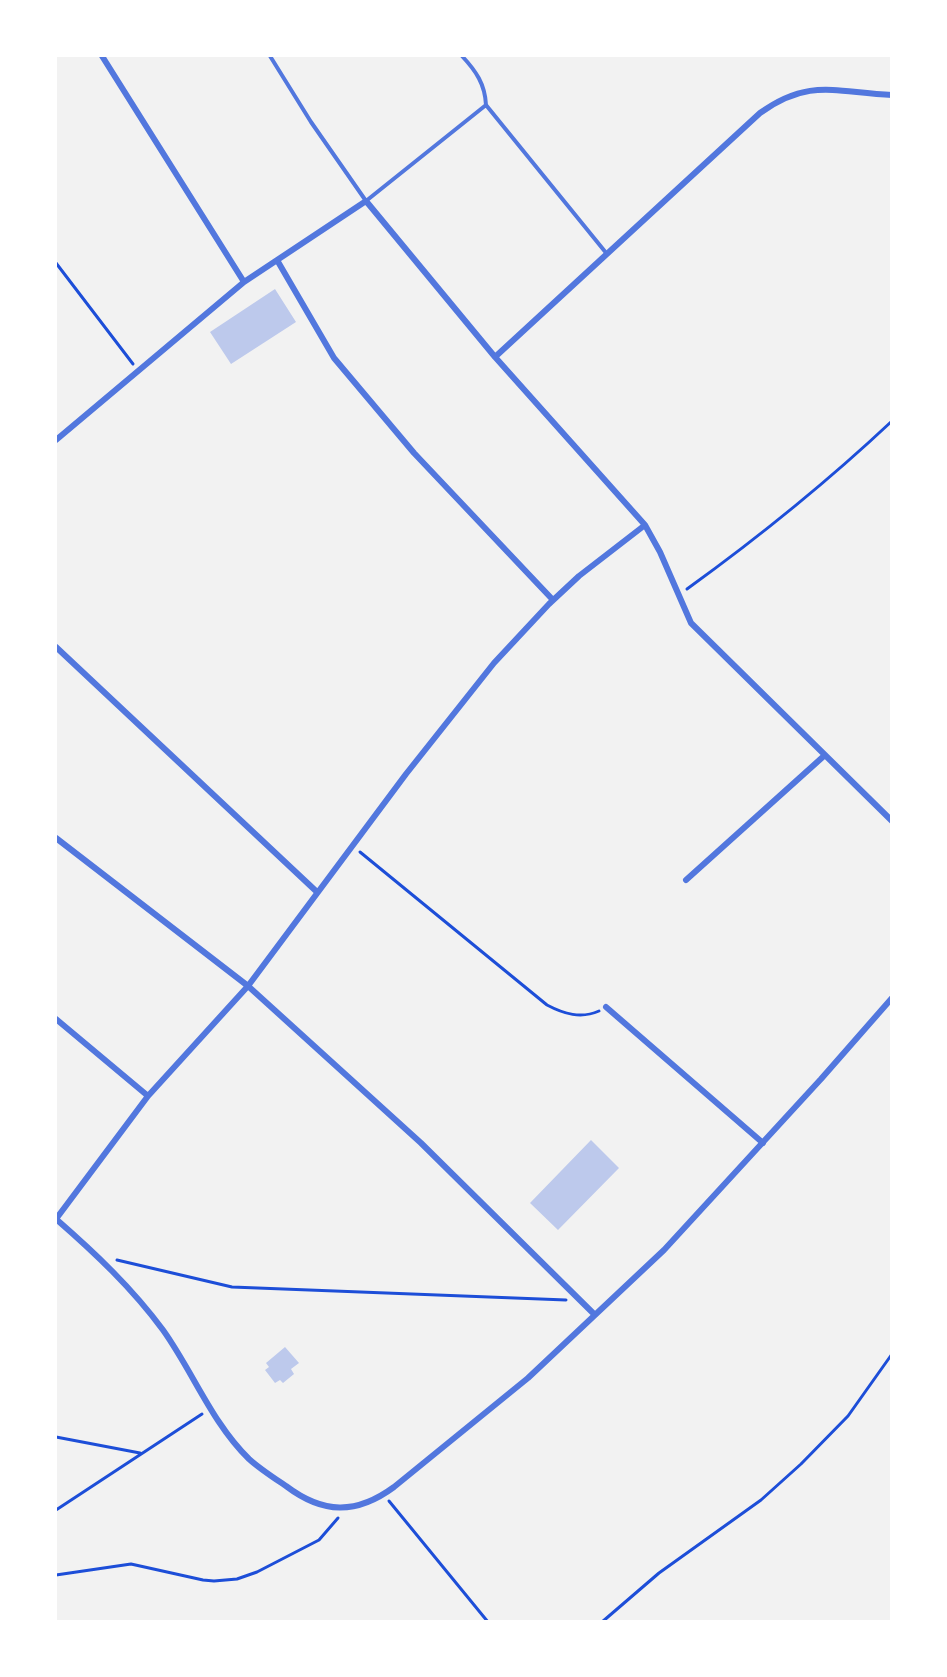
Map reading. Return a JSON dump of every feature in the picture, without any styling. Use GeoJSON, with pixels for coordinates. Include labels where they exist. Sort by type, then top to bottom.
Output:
{"type":"FeatureCollection","features":[{"type":"Feature","properties":{"kind":"street"},"geometry":{"type":"LineString","coordinates":[[102,56],[244,282]]}},
{"type":"Feature","properties":{"kind":"street"},"geometry":{"type":"LineString","coordinates":[[495,357],[771,105],[796,93],[823,88],[891,95]]}},
{"type":"Feature","properties":{"kind":"street"},"geometry":{"type":"LineString","coordinates":[[56,440],[244,282],[366,201],[495,357],[645,525],[660,552],[690,623],[891,821]]}},
{"type":"Feature","properties":{"kind":"street"},"geometry":{"type":"LineString","coordinates":[[277,260],[334,358],[414,453],[553,600]]}},
{"type":"Feature","properties":{"kind":"street"},"geometry":{"type":"LineString","coordinates":[[645,525],[611,550],[553,600],[494,663],[351,846],[248,986],[148,1096],[56,1219],[99,1256],[131,1290],[163,1330],[211,1408],[250,1460],[294,1493],[314,1503],[335,1508],[366,1503],[384,1495],[528,1378],[664,1250],[763,1143],[891,998]]}},
{"type":"Feature","properties":{"kind":"street"},"geometry":{"type":"LineString","coordinates":[[56,647],[317,892]]}},
{"type":"Feature","properties":{"kind":"street"},"geometry":{"type":"LineString","coordinates":[[686,880],[825,755]]}},
{"type":"Feature","properties":{"kind":"street"},"geometry":{"type":"LineString","coordinates":[[56,837],[248,986],[421,1143],[595,1315]]}},
{"type":"Feature","properties":{"kind":"street"},"geometry":{"type":"LineString","coordinates":[[606,1007],[763,1143]]}},
{"type":"Feature","properties":{"kind":"street"},"geometry":{"type":"LineString","coordinates":[[56,1019],[148,1096]]}},
{"type":"Feature","properties":{"kind":"lane"},"geometry":{"type":"LineString","coordinates":[[270,56],[311,122],[366,201],[486,105]]}},
{"type":"Feature","properties":{"kind":"lane"},"geometry":{"type":"LineString","coordinates":[[462,56],[474,69],[482,83],[486,105],[607,254]]}},
{"type":"Feature","properties":{"kind":"path"},"geometry":{"type":"LineString","coordinates":[[56,263],[138,370]]}},
{"type":"Feature","properties":{"kind":"path"},"geometry":{"type":"LineString","coordinates":[[678,596],[825,482],[891,421]]}},
{"type":"Feature","properties":{"kind":"path"},"geometry":{"type":"LineString","coordinates":[[351,846],[547,1005],[566,1013],[580,1015],[593,1014],[606,1007]]}},
{"type":"Feature","properties":{"kind":"path"},"geometry":{"type":"LineString","coordinates":[[99,1256],[232,1287],[579,1300]]}},
{"type":"Feature","properties":{"kind":"path"},"geometry":{"type":"LineString","coordinates":[[602,1622],[659,1573],[739,1517],[795,1470],[848,1416],[891,1354]]}},
{"type":"Feature","properties":{"kind":"path"},"geometry":{"type":"LineString","coordinates":[[56,1510],[211,1408]]}},
{"type":"Feature","properties":{"kind":"path"},"geometry":{"type":"LineString","coordinates":[[56,1437],[142,1454]]}},
{"type":"Feature","properties":{"kind":"path"},"geometry":{"type":"LineString","coordinates":[[384,1495],[488,1622]]}},
{"type":"Feature","properties":{"kind":"path"},"geometry":{"type":"LineString","coordinates":[[56,1575],[131,1564],[203,1580],[237,1579],[257,1572],[319,1540],[346,1507]]}},
{"type":"Feature","properties":{"kind":"building"},"geometry":{"type":"Polygon","coordinates":[[[275,289],[296,322],[231,364],[210,332],[275,289]]]}},
{"type":"Feature","properties":{"kind":"building"},"geometry":{"type":"Polygon","coordinates":[[[591,1140],[619,1168],[558,1230],[530,1203],[591,1140]]]}},
{"type":"Feature","properties":{"kind":"building"},"geometry":{"type":"Polygon","coordinates":[[[285,1347],[299,1363],[291,1369],[294,1374],[283,1383],[280,1380],[275,1383],[265,1370],[269,1367],[266,1363],[285,1347]]]}}]}
